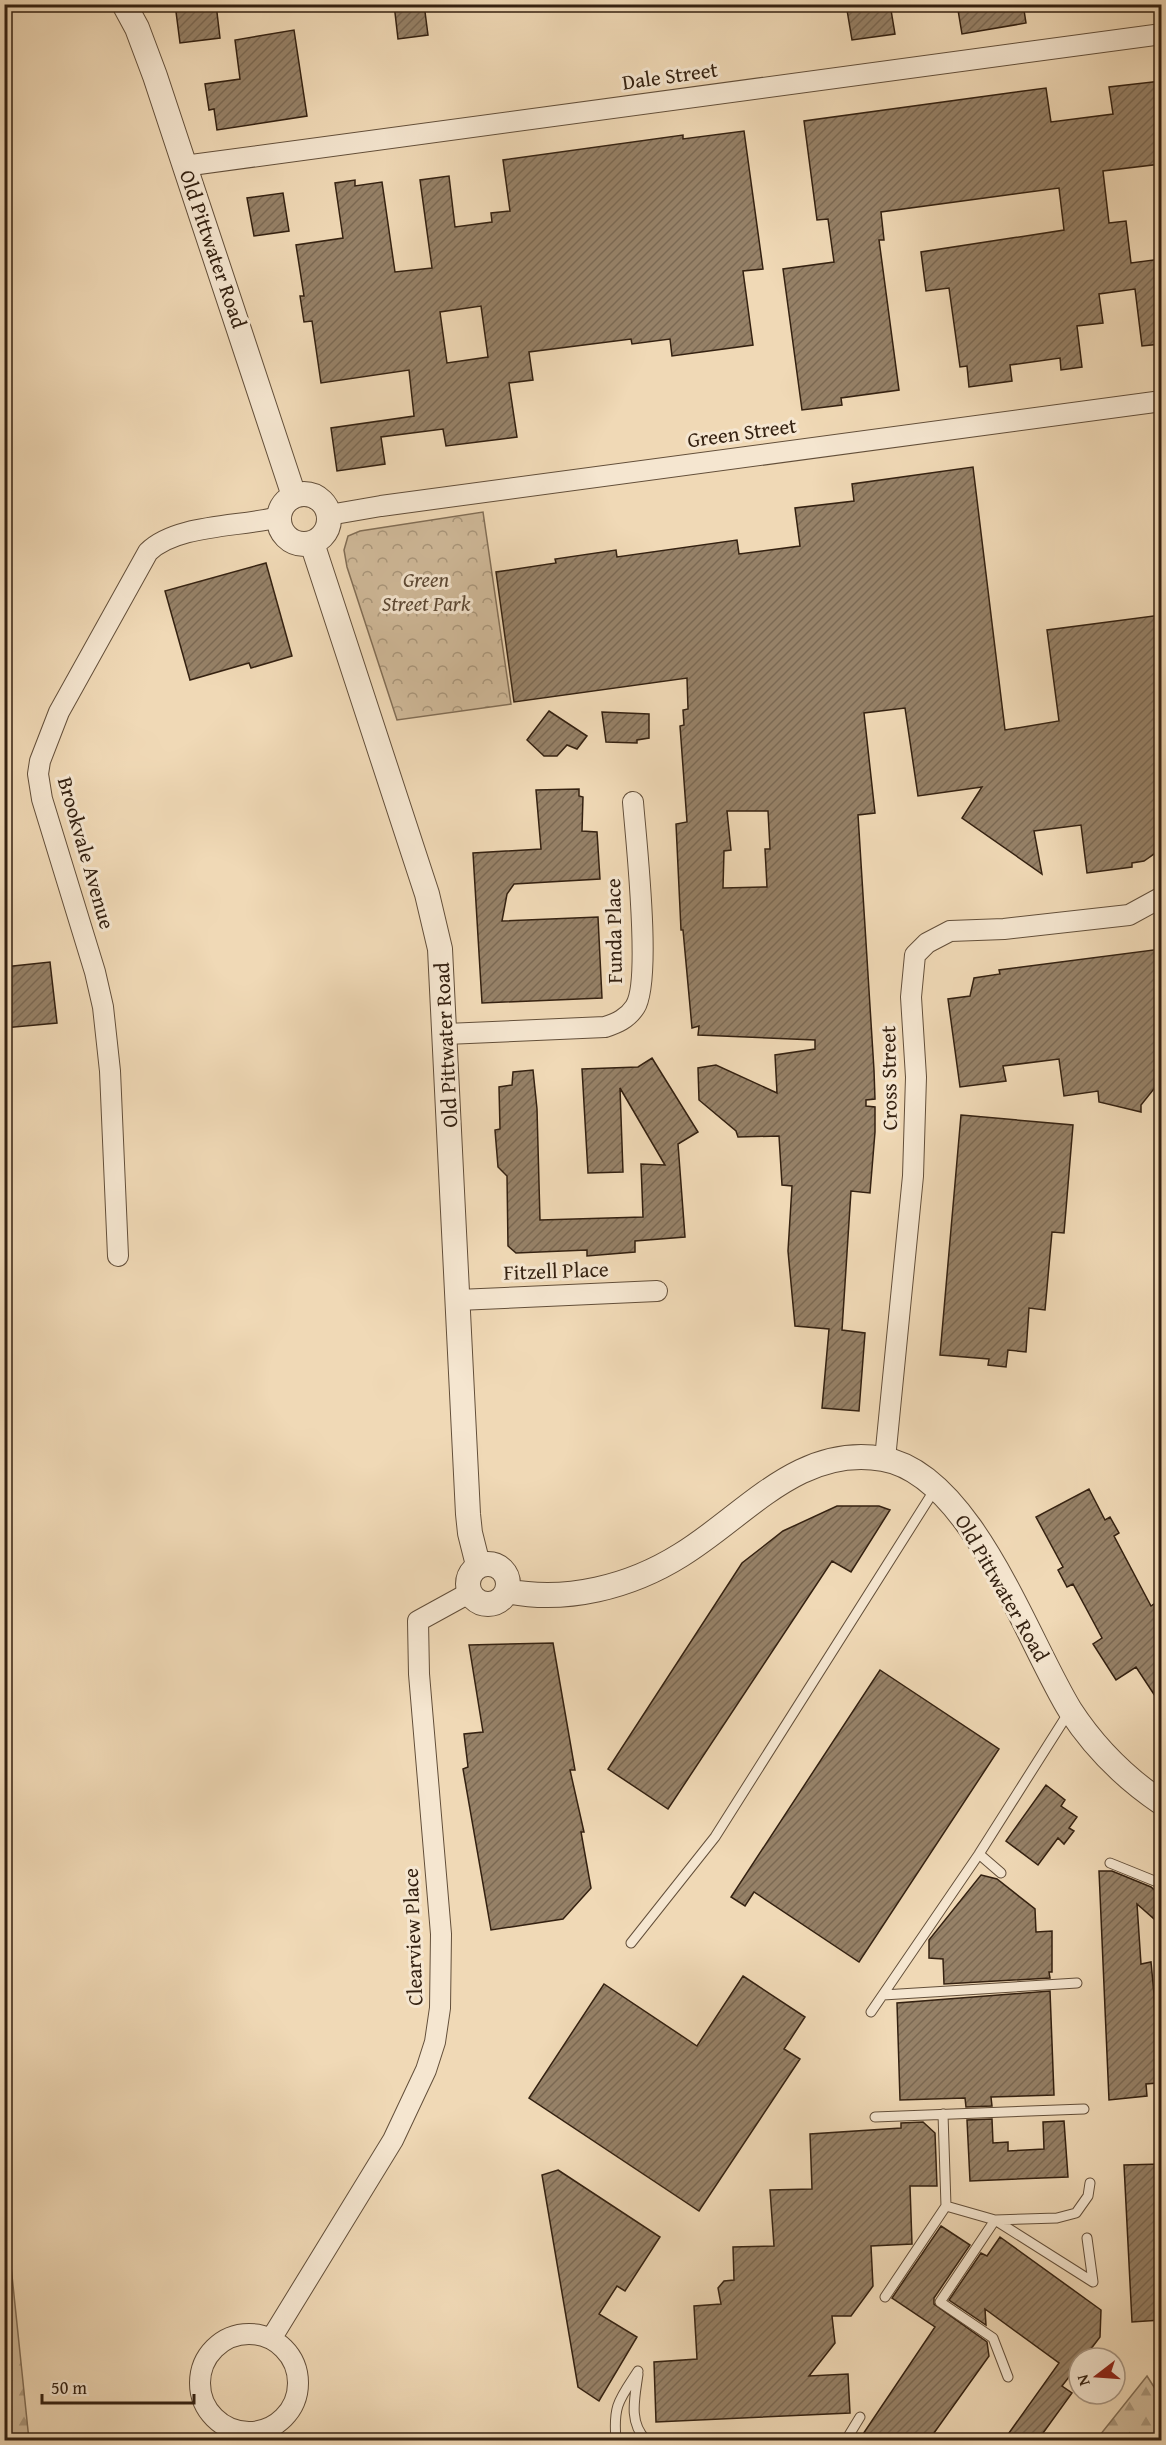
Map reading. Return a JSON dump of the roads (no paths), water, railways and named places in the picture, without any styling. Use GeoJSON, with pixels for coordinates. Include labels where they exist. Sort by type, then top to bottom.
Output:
{"type":"FeatureCollection","features":[{"type":"Feature","properties":{"kind":"street","name":"Old Pittwater Road"},"geometry":{"type":"LineString","coordinates":[[124,4],[146,51],[260,387],[294,496]]}},
{"type":"Feature","properties":{"kind":"street","name":"Dale Street"},"geometry":{"type":"LineString","coordinates":[[184,166],[1161,34]]}},
{"type":"Feature","properties":{"kind":"street","name":"Green Street"},"geometry":{"type":"LineString","coordinates":[[329,515],[381,506],[1161,401]]}},
{"type":"Feature","properties":{"kind":"street"},"geometry":{"type":"LineString","coordinates":[[305,494],[316,497],[325,504],[329,515],[326,532],[312,543],[300,544],[289,539],[282,530],[279,517],[282,507],[294,496],[305,494]]}},
{"type":"Feature","properties":{"kind":"street","name":"Brookvale Avenue"},"geometry":{"type":"LineString","coordinates":[[118,1257],[110,1071],[103,1007],[95,972],[42,799],[38,774],[40,761],[59,712],[148,552],[156,544],[178,535],[279,517]]}},
{"type":"Feature","properties":{"kind":"street","name":"Old Pittwater Road"},"geometry":{"type":"LineString","coordinates":[[312,543],[427,894],[440,949],[468,1514],[478,1565]]}},
{"type":"Feature","properties":{"kind":"street","name":"Funda Place"},"geometry":{"type":"LineString","coordinates":[[446,1034],[605,1027],[621,1022],[635,1007],[643,969],[633,802]]}},
{"type":"Feature","properties":{"kind":"street","name":"Cross Street"},"geometry":{"type":"LineString","coordinates":[[885,1459],[913,1176],[916,1077],[911,997],[915,955],[927,943],[950,931],[1004,928],[1129,915],[1161,897]]}},
{"type":"Feature","properties":{"kind":"street","name":"Fitzell Place"},"geometry":{"type":"LineString","coordinates":[[458,1300],[657,1291]]}},
{"type":"Feature","properties":{"kind":"street","name":"Old Pittwater Road"},"geometry":{"type":"LineString","coordinates":[[507,1591],[552,1596],[623,1582],[682,1555],[769,1489],[810,1466],[848,1457],[885,1459],[903,1465],[937,1486],[971,1529],[1070,1710],[1094,1743],[1119,1769],[1161,1803]]}},
{"type":"Feature","properties":{"kind":"street"},"geometry":{"type":"LineString","coordinates":[[492,1564],[504,1571],[507,1577],[507,1591],[500,1600],[489,1604],[477,1601],[469,1593],[468,1580],[478,1565],[492,1564]]}},
{"type":"Feature","properties":{"kind":"street","name":"Clearview Place"},"geometry":{"type":"LineString","coordinates":[[271,2339],[393,2140],[421,2081],[435,2042],[441,1986],[441,1934],[419,1674],[418,1621],[469,1593]]}},
{"type":"Feature","properties":{"kind":"street"},"geometry":{"type":"LineString","coordinates":[[255,2334],[271,2339],[290,2356],[297,2372],[297,2390],[292,2406],[275,2425],[260,2431],[243,2432],[225,2427],[213,2417],[203,2402],[200,2377],[205,2361],[215,2347],[230,2338],[255,2334]]}},
{"type":"Feature","properties":{"kind":"lane"},"geometry":{"type":"LineString","coordinates":[[631,1943],[715,1837],[937,1486]]}},
{"type":"Feature","properties":{"kind":"lane"},"geometry":{"type":"LineString","coordinates":[[871,2012],[979,1854],[1070,1710]]}},
{"type":"Feature","properties":{"kind":"lane"},"geometry":{"type":"LineString","coordinates":[[979,1854],[1001,1873]]}},
{"type":"Feature","properties":{"kind":"lane"},"geometry":{"type":"LineString","coordinates":[[1110,1863],[1161,1884]]}},
{"type":"Feature","properties":{"kind":"lane"},"geometry":{"type":"LineString","coordinates":[[883,1995],[1077,1983]]}},
{"type":"Feature","properties":{"kind":"lane"},"geometry":{"type":"LineString","coordinates":[[875,2117],[1084,2109]]}},
{"type":"Feature","properties":{"kind":"lane"},"geometry":{"type":"LineString","coordinates":[[885,2297],[946,2206],[943,2114]]}},
{"type":"Feature","properties":{"kind":"lane"},"geometry":{"type":"LineString","coordinates":[[995,2220],[1057,2218],[1076,2213],[1088,2196],[1090,2183]]}},
{"type":"Feature","properties":{"kind":"lane"},"geometry":{"type":"LineString","coordinates":[[946,2206],[995,2220],[1093,2282],[1087,2238]]}},
{"type":"Feature","properties":{"kind":"lane"},"geometry":{"type":"LineString","coordinates":[[995,2220],[940,2302],[993,2338],[1008,2377]]}},
{"type":"Feature","properties":{"kind":"lane"},"geometry":{"type":"LineString","coordinates":[[616,2440],[614,2413],[638,2371],[633,2415],[639,2433],[646,2440]]}},
{"type":"Feature","properties":{"kind":"lane"},"geometry":{"type":"LineString","coordinates":[[846,2440],[860,2417]]}},
{"type":"Feature","properties":{"kind":"park label","name":"Green Street Park"},"geometry":{"type":"Point","coordinates":[426,592]}}]}
